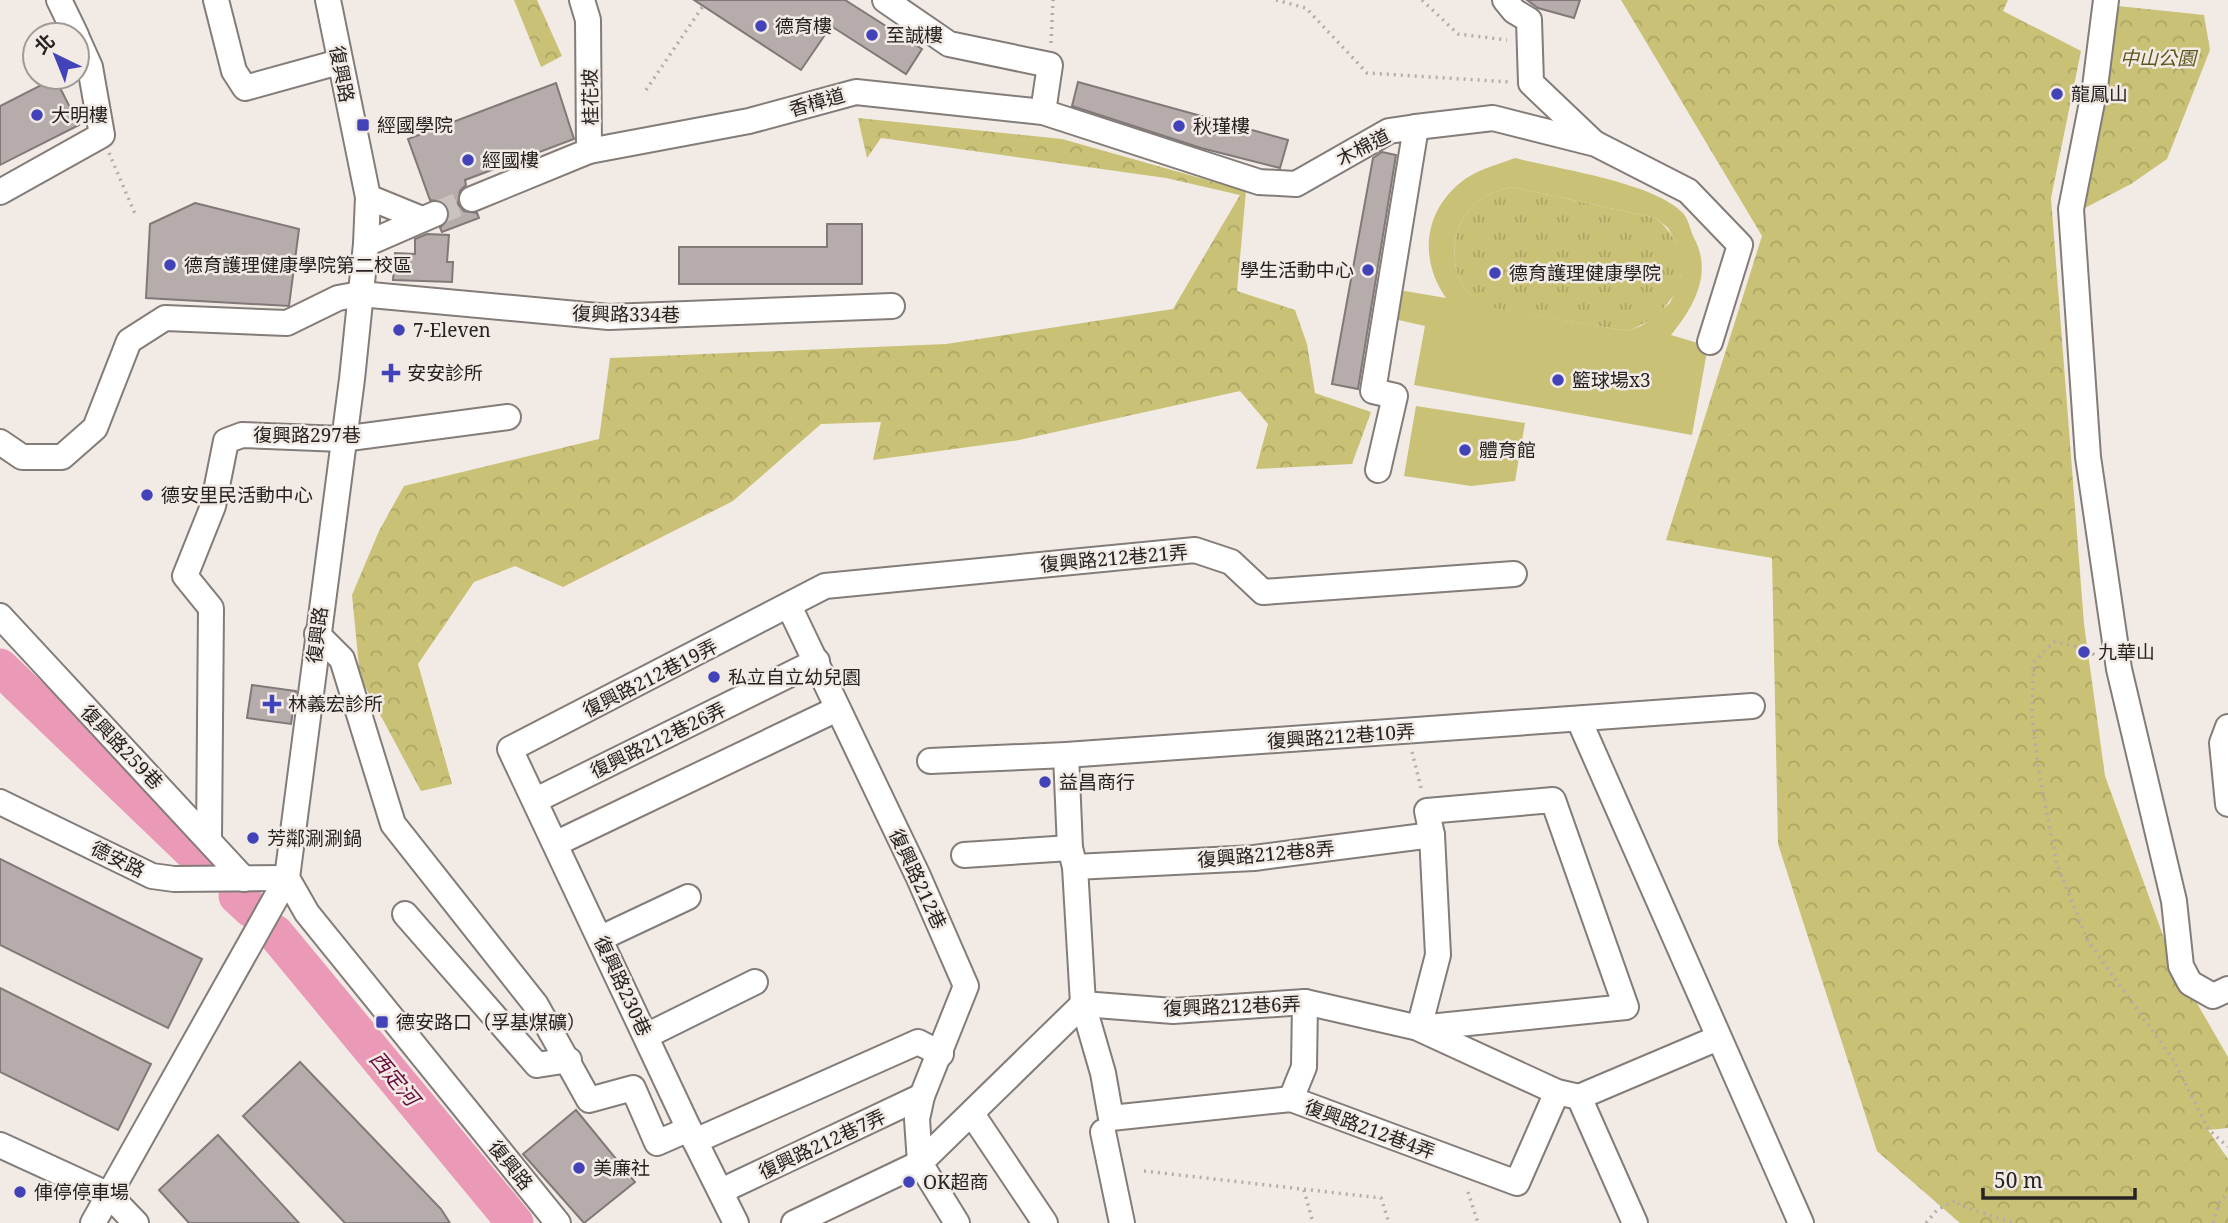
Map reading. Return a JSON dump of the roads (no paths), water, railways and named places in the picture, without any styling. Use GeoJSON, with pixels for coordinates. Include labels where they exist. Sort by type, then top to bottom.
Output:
{"type":"FeatureCollection","features":[{"type":"Feature","properties":{"kind":"street"},"geometry":{"type":"LineString","coordinates":[[59,0],[69,21]]}},
{"type":"Feature","properties":{"kind":"street"},"geometry":{"type":"LineString","coordinates":[[216,0],[234,71],[245,88],[340,62]]}},
{"type":"Feature","properties":{"kind":"street","name":"復興路"},"geometry":{"type":"LineString","coordinates":[[328,0],[368,197],[366,244],[287,878],[307,913],[558,1223]]}},
{"type":"Feature","properties":{"kind":"street","name":"桂花坡"},"geometry":{"type":"LineString","coordinates":[[472,199],[589,151],[588,20],[582,0]]}},
{"type":"Feature","properties":{"kind":"street"},"geometry":{"type":"LineString","coordinates":[[885,0],[949,44],[1050,65],[1043,112]]}},
{"type":"Feature","properties":{"kind":"street"},"geometry":{"type":"LineString","coordinates":[[1505,0],[1514,12],[1529,20],[1532,43],[1531,83],[1596,145]]}},
{"type":"Feature","properties":{"kind":"street"},"geometry":{"type":"LineString","coordinates":[[2106,0],[2095,87],[2071,209],[2088,457],[2119,669],[2174,901],[2181,966],[2190,983],[2213,996],[2228,989]]}},
{"type":"Feature","properties":{"kind":"street"},"geometry":{"type":"LineString","coordinates":[[0,192],[102,135],[91,73]]}},
{"type":"Feature","properties":{"kind":"street","name":"香樟道"},"geometry":{"type":"LineString","coordinates":[[589,151],[749,121],[856,92],[1043,112]]}},
{"type":"Feature","properties":{"kind":"street","name":"木棉道"},"geometry":{"type":"LineString","coordinates":[[1043,112],[1259,182],[1271,183],[1296,184],[1389,131],[1416,127],[1373,391],[1395,396],[1378,470]]}},
{"type":"Feature","properties":{"kind":"street"},"geometry":{"type":"LineString","coordinates":[[1416,127],[1493,118],[1596,145],[1688,191],[1740,246],[1710,342]]}},
{"type":"Feature","properties":{"kind":"street"},"geometry":{"type":"LineString","coordinates":[[366,244],[428,217],[368,197]]}},
{"type":"Feature","properties":{"kind":"street"},"geometry":{"type":"LineString","coordinates":[[0,442],[22,457],[62,457],[95,428],[129,341],[165,318],[287,323],[338,298],[360,294]]}},
{"type":"Feature","properties":{"kind":"street","name":"復興路334巷"},"geometry":{"type":"LineString","coordinates":[[360,294],[609,317],[892,306]]}},
{"type":"Feature","properties":{"kind":"street","name":"復興路297巷"},"geometry":{"type":"LineString","coordinates":[[209,839],[211,608],[184,576],[214,506],[226,441],[242,435],[342,439],[508,417]]}},
{"type":"Feature","properties":{"kind":"street","name":"復興路212巷21弄"},"geometry":{"type":"LineString","coordinates":[[789,606],[825,586],[1195,550],[1231,562],[1263,592],[1514,574]]}},
{"type":"Feature","properties":{"kind":"street","name":"復興路212巷"},"geometry":{"type":"LineString","coordinates":[[789,606],[918,876],[965,986],[941,1054],[922,1096],[917,1119],[920,1163],[957,1223]]}},
{"type":"Feature","properties":{"kind":"street","name":"復興路212巷19弄"},"geometry":{"type":"LineString","coordinates":[[510,749],[789,606]]}},
{"type":"Feature","properties":{"kind":"street","name":"復興路259巷"},"geometry":{"type":"LineString","coordinates":[[0,616],[244,879]]}},
{"type":"Feature","properties":{"kind":"street"},"geometry":{"type":"LineString","coordinates":[[317,634],[342,659],[393,824],[536,1005],[589,1100],[633,1088],[657,1143],[692,1135],[918,1042],[941,1054]]}},
{"type":"Feature","properties":{"kind":"street","name":"復興路212巷26弄"},"geometry":{"type":"LineString","coordinates":[[536,800],[817,661]]}},
{"type":"Feature","properties":{"kind":"street","name":"復興路212巷10弄"},"geometry":{"type":"LineString","coordinates":[[930,761],[1066,755],[1752,706]]}},
{"type":"Feature","properties":{"kind":"street"},"geometry":{"type":"LineString","coordinates":[[556,843],[837,709]]}},
{"type":"Feature","properties":{"kind":"street"},"geometry":{"type":"LineString","coordinates":[[1578,720],[1801,1223]]}},
{"type":"Feature","properties":{"kind":"street"},"geometry":{"type":"LineString","coordinates":[[2228,727],[2222,743],[2228,804]]}},
{"type":"Feature","properties":{"kind":"street","name":"復興路230巷"},"geometry":{"type":"LineString","coordinates":[[510,749],[736,1223]]}},
{"type":"Feature","properties":{"kind":"street"},"geometry":{"type":"LineString","coordinates":[[794,1223],[920,1163],[1083,1004],[1066,755]]}},
{"type":"Feature","properties":{"kind":"street","name":"復興路212巷8弄"},"geometry":{"type":"LineString","coordinates":[[964,855],[1254,858],[1553,800],[1626,1007],[1419,1028]]}},
{"type":"Feature","properties":{"kind":"street","name":"德安路"},"geometry":{"type":"LineString","coordinates":[[0,802],[152,876],[174,879],[287,878]]}},
{"type":"Feature","properties":{"kind":"street"},"geometry":{"type":"LineString","coordinates":[[1419,1028],[1438,955],[1429,823]]}},
{"type":"Feature","properties":{"kind":"street"},"geometry":{"type":"LineString","coordinates":[[93,1223],[287,878]]}},
{"type":"Feature","properties":{"kind":"street"},"geometry":{"type":"LineString","coordinates":[[601,938],[688,897]]}},
{"type":"Feature","properties":{"kind":"street"},"geometry":{"type":"LineString","coordinates":[[405,914],[537,1065],[569,1060]]}},
{"type":"Feature","properties":{"kind":"street"},"geometry":{"type":"LineString","coordinates":[[646,1036],[755,982]]}},
{"type":"Feature","properties":{"kind":"street"},"geometry":{"type":"LineString","coordinates":[[1291,1099],[1304,1067],[1305,1002]]}},
{"type":"Feature","properties":{"kind":"street","name":"復興路212巷6弄"},"geometry":{"type":"LineString","coordinates":[[1083,1004],[1173,1011],[1305,1002],[1419,1028],[1568,1094]]}},
{"type":"Feature","properties":{"kind":"street","name":"復興路212巷4弄"},"geometry":{"type":"LineString","coordinates":[[1083,1004],[1103,1073],[1111,1118],[1291,1099],[1517,1183],[1568,1094]]}},
{"type":"Feature","properties":{"kind":"street"},"geometry":{"type":"LineString","coordinates":[[1636,1223],[1568,1094],[1718,1038]]}},
{"type":"Feature","properties":{"kind":"street","name":"復興路212巷7弄"},"geometry":{"type":"LineString","coordinates":[[721,1191],[922,1096]]}},
{"type":"Feature","properties":{"kind":"street"},"geometry":{"type":"LineString","coordinates":[[972,1114],[1045,1223]]}},
{"type":"Feature","properties":{"kind":"street"},"geometry":{"type":"LineString","coordinates":[[1103,1132],[1122,1223]]}},
{"type":"Feature","properties":{"kind":"street"},"geometry":{"type":"LineString","coordinates":[[0,1145],[109,1195],[136,1223]]}},
{"type":"Feature","properties":{"kind":"waterway","name":"西定河"},"geometry":{"type":"LineString","coordinates":[[0,667],[204,863]]}},
{"type":"Feature","properties":{"kind":"waterway","name":"西定河"},"geometry":{"type":"LineString","coordinates":[[237,896],[251,909]]}},
{"type":"Feature","properties":{"kind":"waterway","name":"西定河"},"geometry":{"type":"LineString","coordinates":[[275,933],[515,1223]]}},
{"type":"Feature","properties":{"kind":"tunnel"},"geometry":{"type":"LineString","coordinates":[[435,214],[472,199]]}},
{"type":"Feature","properties":{"kind":"place","name":"德育樓"},"geometry":{"type":"Point","coordinates":[761,26]}},
{"type":"Feature","properties":{"kind":"place","name":"至誠樓"},"geometry":{"type":"Point","coordinates":[872,35]}},
{"type":"Feature","properties":{"kind":"place","name":"龍鳳山"},"geometry":{"type":"Point","coordinates":[2057,94]}},
{"type":"Feature","properties":{"kind":"place","name":"大明樓"},"geometry":{"type":"Point","coordinates":[37,115]}},
{"type":"Feature","properties":{"kind":"place","name":"經國學院"},"geometry":{"type":"Point","coordinates":[363,125]}},
{"type":"Feature","properties":{"kind":"place","name":"秋瑾樓"},"geometry":{"type":"Point","coordinates":[1179,126]}},
{"type":"Feature","properties":{"kind":"place","name":"經國樓"},"geometry":{"type":"Point","coordinates":[468,160]}},
{"type":"Feature","properties":{"kind":"place","name":"德育護理健康學院第二校區"},"geometry":{"type":"Point","coordinates":[170,265]}},
{"type":"Feature","properties":{"kind":"place","name":"學生活動中心"},"geometry":{"type":"Point","coordinates":[1368,270]}},
{"type":"Feature","properties":{"kind":"place","name":"德育護理健康學院"},"geometry":{"type":"Point","coordinates":[1495,273]}},
{"type":"Feature","properties":{"kind":"place","name":"7-Eleven"},"geometry":{"type":"Point","coordinates":[399,330]}},
{"type":"Feature","properties":{"kind":"place","name":"安安診所"},"geometry":{"type":"Point","coordinates":[391,373]}},
{"type":"Feature","properties":{"kind":"place","name":"籃球場x3"},"geometry":{"type":"Point","coordinates":[1558,380]}},
{"type":"Feature","properties":{"kind":"place","name":"體育館"},"geometry":{"type":"Point","coordinates":[1465,450]}},
{"type":"Feature","properties":{"kind":"place","name":"德安里民活動中心"},"geometry":{"type":"Point","coordinates":[147,495]}},
{"type":"Feature","properties":{"kind":"place","name":"九華山"},"geometry":{"type":"Point","coordinates":[2084,652]}},
{"type":"Feature","properties":{"kind":"place","name":"私立自立幼兒園"},"geometry":{"type":"Point","coordinates":[714,677]}},
{"type":"Feature","properties":{"kind":"place","name":"林義宏診所"},"geometry":{"type":"Point","coordinates":[272,704]}},
{"type":"Feature","properties":{"kind":"place","name":"益昌商行"},"geometry":{"type":"Point","coordinates":[1045,782]}},
{"type":"Feature","properties":{"kind":"place","name":"芳鄰涮涮鍋"},"geometry":{"type":"Point","coordinates":[253,838]}},
{"type":"Feature","properties":{"kind":"place","name":"德安路口（孚基煤礦）"},"geometry":{"type":"Point","coordinates":[382,1022]}},
{"type":"Feature","properties":{"kind":"place","name":"美廉社"},"geometry":{"type":"Point","coordinates":[579,1168]}},
{"type":"Feature","properties":{"kind":"place","name":"OK超商"},"geometry":{"type":"Point","coordinates":[909,1182]}},
{"type":"Feature","properties":{"kind":"place","name":"俥停停車場"},"geometry":{"type":"Point","coordinates":[20,1192]}},
{"type":"Feature","properties":{"kind":"park label","name":"中山公園"},"geometry":{"type":"Point","coordinates":[2158,58]}}]}
